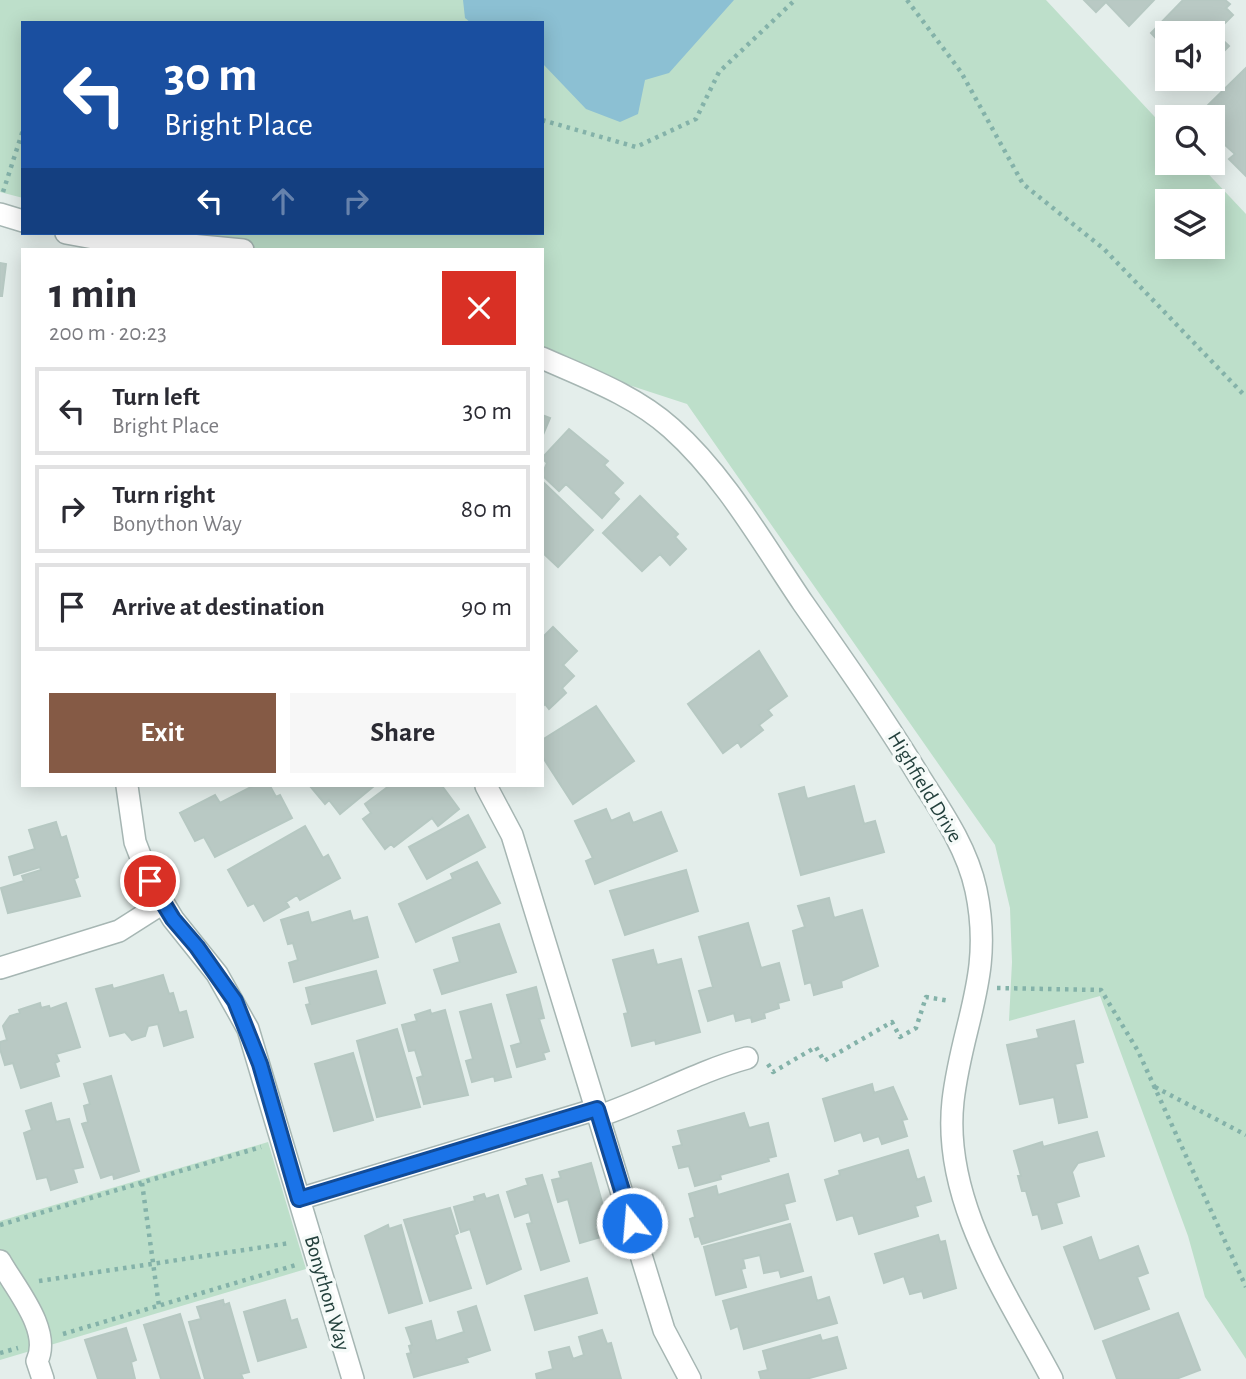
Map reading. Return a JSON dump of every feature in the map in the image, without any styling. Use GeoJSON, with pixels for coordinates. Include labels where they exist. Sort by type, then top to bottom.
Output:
{"type":"FeatureCollection","features":[{"type":"Feature","properties":{"kind":"street"},"geometry":{"type":"LineString","coordinates":[[0,214],[21,219]]}},
{"type":"Feature","properties":{"kind":"street"},"geometry":{"type":"LineString","coordinates":[[77,235],[121,243],[194,248]]}},
{"type":"Feature","properties":{"kind":"street","name":"Highfield Drive"},"geometry":{"type":"LineString","coordinates":[[544,359],[647,409],[699,455],[889,727],[954,832],[976,890],[982,961],[953,1100],[952,1128],[957,1167],[966,1209],[981,1246],[1052,1379]]}},
{"type":"Feature","properties":{"kind":"street","name":"Bonython Way"},"geometry":{"type":"LineString","coordinates":[[128,787],[135,842],[150,881],[163,903],[235,1001],[260,1064],[352,1379]]}},
{"type":"Feature","properties":{"kind":"street"},"geometry":{"type":"LineString","coordinates":[[487,787],[512,835],[664,1330],[690,1379]]}},
{"type":"Feature","properties":{"kind":"street"},"geometry":{"type":"LineString","coordinates":[[0,968],[119,932],[163,903]]}},
{"type":"Feature","properties":{"kind":"street"},"geometry":{"type":"LineString","coordinates":[[299,1199],[633,1105],[713,1067],[747,1058]]}},
{"type":"Feature","properties":{"kind":"street"},"geometry":{"type":"LineString","coordinates":[[0,1261],[32,1316],[43,1350],[37,1361],[43,1379]]}},
{"type":"Feature","properties":{"kind":"path"},"geometry":{"type":"LineString","coordinates":[[544,121],[636,147],[696,119],[719,72],[795,0]]}},
{"type":"Feature","properties":{"kind":"path"},"geometry":{"type":"LineString","coordinates":[[907,0],[961,72],[1023,184],[1104,249],[1246,397]]}},
{"type":"Feature","properties":{"kind":"path"},"geometry":{"type":"LineString","coordinates":[[0,203],[21,136]]}},
{"type":"Feature","properties":{"kind":"path"},"geometry":{"type":"LineString","coordinates":[[978,988],[1101,990],[1138,1051],[1246,1287]]}},
{"type":"Feature","properties":{"kind":"path"},"geometry":{"type":"LineString","coordinates":[[747,1058],[747,1054],[760,1051],[773,1072],[816,1047],[824,1061],[891,1022],[900,1037],[916,1028],[926,997],[944,1000]]}},
{"type":"Feature","properties":{"kind":"path"},"geometry":{"type":"LineString","coordinates":[[1154,1087],[1246,1135]]}},
{"type":"Feature","properties":{"kind":"path"},"geometry":{"type":"LineString","coordinates":[[0,1225],[282,1141]]}},
{"type":"Feature","properties":{"kind":"path"},"geometry":{"type":"LineString","coordinates":[[142,1183],[159,1306]]}},
{"type":"Feature","properties":{"kind":"path"},"geometry":{"type":"LineString","coordinates":[[13,1285],[152,1264],[314,1249]]}},
{"type":"Feature","properties":{"kind":"path"},"geometry":{"type":"LineString","coordinates":[[0,1353],[159,1306],[314,1249]]}},
{"type":"Feature","properties":{"kind":"green space"},"geometry":{"type":"Polygon","coordinates":[[[0,0],[1046,0],[1155,117],[1155,175],[1209,175],[1222,189],[1155,189],[1155,259],[1225,259],[1225,192],[1246,214],[1246,1359],[1205,1297],[1188,1236],[1100,996],[1009,1021],[1012,962],[1010,908],[995,845],[687,404],[544,357],[544,248],[206,248],[163,235],[544,235],[544,21],[21,21],[21,197],[0,192],[0,0]]]}},
{"type":"Feature","properties":{"kind":"green space"},"geometry":{"type":"Polygon","coordinates":[[[268,1142],[306,1269],[0,1360],[0,1221],[268,1142]]]}},
{"type":"Feature","properties":{"kind":"water"},"geometry":{"type":"Polygon","coordinates":[[[463,0],[734,0],[669,73],[645,80],[638,114],[620,122],[586,109],[544,65],[544,21],[469,21],[465,18],[463,0]]]}},
{"type":"Feature","properties":{"kind":"building"},"geometry":{"type":"Polygon","coordinates":[[[1084,0],[1154,0],[1129,26],[1106,2],[1096,12],[1084,0]]]}},
{"type":"Feature","properties":{"kind":"building"},"geometry":{"type":"Polygon","coordinates":[[[1183,0],[1225,0],[1230,4],[1226,8],[1233,15],[1225,23],[1163,21],[1183,0]]]}},
{"type":"Feature","properties":{"kind":"building"},"geometry":{"type":"Polygon","coordinates":[[[1246,68],[1246,176],[1229,159],[1235,154],[1225,145],[1225,105],[1208,105],[1246,68]]]}},
{"type":"Feature","properties":{"kind":"building"},"geometry":{"type":"Polygon","coordinates":[[[0,263],[6,264],[2,296],[0,296],[0,263]]]}},
{"type":"Feature","properties":{"kind":"building"},"geometry":{"type":"Polygon","coordinates":[[[544,416],[550,418],[544,432],[544,416]]]}},
{"type":"Feature","properties":{"kind":"building"},"geometry":{"type":"Polygon","coordinates":[[[569,429],[608,461],[604,465],[623,483],[613,493],[619,499],[602,518],[566,484],[559,491],[544,477],[547,463],[544,456],[569,429]]]}},
{"type":"Feature","properties":{"kind":"building"},"geometry":{"type":"Polygon","coordinates":[[[544,483],[593,530],[558,567],[544,554],[544,483]]]}},
{"type":"Feature","properties":{"kind":"building"},"geometry":{"type":"Polygon","coordinates":[[[640,496],[678,534],[675,537],[686,549],[670,565],[660,554],[642,571],[603,533],[640,496]]]}},
{"type":"Feature","properties":{"kind":"building"},"geometry":{"type":"Polygon","coordinates":[[[553,627],[577,651],[563,665],[574,676],[562,688],[566,693],[549,709],[544,705],[544,636],[553,627]]]}},
{"type":"Feature","properties":{"kind":"building"},"geometry":{"type":"Polygon","coordinates":[[[759,651],[787,696],[768,710],[772,715],[759,725],[763,730],[741,747],[738,742],[723,753],[688,704],[759,651]]]}},
{"type":"Feature","properties":{"kind":"building"},"geometry":{"type":"Polygon","coordinates":[[[596,706],[634,761],[573,804],[544,759],[544,739],[596,706]]]}},
{"type":"Feature","properties":{"kind":"building"},"geometry":{"type":"Polygon","coordinates":[[[854,786],[864,824],[875,821],[884,852],[801,875],[779,794],[804,787],[807,799],[854,786]]]}},
{"type":"Feature","properties":{"kind":"building"},"geometry":{"type":"Polygon","coordinates":[[[251,787],[271,787],[276,797],[280,795],[292,818],[215,857],[204,837],[195,841],[180,813],[215,795],[220,803],[251,787]]]}},
{"type":"Feature","properties":{"kind":"building"},"geometry":{"type":"Polygon","coordinates":[[[311,787],[373,787],[340,814],[329,800],[325,804],[311,787]]]}},
{"type":"Feature","properties":{"kind":"building"},"geometry":{"type":"Polygon","coordinates":[[[388,787],[443,787],[459,809],[438,826],[432,818],[394,847],[391,844],[385,849],[363,819],[371,813],[365,804],[388,787]]]}},
{"type":"Feature","properties":{"kind":"building"},"geometry":{"type":"Polygon","coordinates":[[[606,809],[611,821],[629,813],[633,823],[661,812],[677,851],[595,884],[586,861],[593,858],[575,821],[606,809]]]}},
{"type":"Feature","properties":{"kind":"building"},"geometry":{"type":"Polygon","coordinates":[[[468,815],[485,847],[427,879],[409,847],[468,815]]]}},
{"type":"Feature","properties":{"kind":"building"},"geometry":{"type":"Polygon","coordinates":[[[56,822],[61,838],[66,836],[78,877],[74,879],[80,896],[8,913],[1,888],[24,881],[22,876],[41,870],[40,867],[14,875],[9,857],[35,849],[29,830],[56,822]]]}},
{"type":"Feature","properties":{"kind":"building"},"geometry":{"type":"Polygon","coordinates":[[[305,826],[323,858],[328,855],[340,878],[300,900],[297,895],[286,902],[289,907],[264,921],[254,903],[248,906],[228,870],[305,826]]]}},
{"type":"Feature","properties":{"kind":"building"},"geometry":{"type":"Polygon","coordinates":[[[477,862],[500,903],[416,942],[399,904],[453,879],[451,874],[477,862]]]}},
{"type":"Feature","properties":{"kind":"building"},"geometry":{"type":"Polygon","coordinates":[[[686,870],[698,911],[625,935],[610,891],[686,870]]]}},
{"type":"Feature","properties":{"kind":"building"},"geometry":{"type":"Polygon","coordinates":[[[829,898],[834,918],[862,910],[878,966],[841,981],[842,987],[814,995],[811,982],[805,984],[793,931],[805,927],[798,906],[829,898]]]}},
{"type":"Feature","properties":{"kind":"building"},"geometry":{"type":"Polygon","coordinates":[[[350,911],[353,921],[367,917],[378,957],[294,982],[289,963],[298,960],[293,943],[288,944],[281,920],[308,912],[311,923],[350,911]]]}},
{"type":"Feature","properties":{"kind":"building"},"geometry":{"type":"Polygon","coordinates":[[[748,923],[761,968],[779,963],[789,1000],[778,1003],[779,1008],[764,1013],[765,1018],[752,1022],[751,1017],[736,1021],[734,1013],[708,1021],[699,991],[713,987],[699,937],[748,923]]]}},
{"type":"Feature","properties":{"kind":"building"},"geometry":{"type":"Polygon","coordinates":[[[499,924],[516,972],[442,994],[434,970],[460,962],[453,938],[499,924]]]}},
{"type":"Feature","properties":{"kind":"building"},"geometry":{"type":"Polygon","coordinates":[[[653,950],[657,965],[681,959],[700,1032],[656,1044],[655,1040],[632,1046],[624,1014],[628,1013],[613,960],[653,950]]]}},
{"type":"Feature","properties":{"kind":"building"},"geometry":{"type":"Polygon","coordinates":[[[376,971],[385,1003],[312,1024],[306,1005],[310,1004],[306,988],[376,971]]]}},
{"type":"Feature","properties":{"kind":"building"},"geometry":{"type":"Polygon","coordinates":[[[163,975],[169,994],[173,993],[179,1013],[186,1011],[193,1037],[164,1046],[158,1024],[148,1026],[145,1036],[132,1040],[125,1032],[110,1036],[96,989],[112,985],[113,989],[163,975]]]}},
{"type":"Feature","properties":{"kind":"building"},"geometry":{"type":"Polygon","coordinates":[[[536,987],[544,1018],[539,1019],[549,1051],[543,1053],[545,1059],[517,1067],[511,1046],[521,1043],[507,995],[536,987]]]}},
{"type":"Feature","properties":{"kind":"building"},"geometry":{"type":"Polygon","coordinates":[[[40,1003],[41,1008],[49,1006],[50,1009],[66,1003],[80,1047],[56,1054],[59,1061],[55,1063],[59,1076],[21,1088],[13,1063],[5,1065],[0,1049],[0,1042],[7,1040],[3,1026],[10,1016],[20,1013],[19,1010],[40,1003]]]}},
{"type":"Feature","properties":{"kind":"building"},"geometry":{"type":"Polygon","coordinates":[[[491,1004],[511,1077],[495,1081],[494,1076],[472,1082],[466,1061],[473,1059],[460,1012],[491,1004]]]}},
{"type":"Feature","properties":{"kind":"building"},"geometry":{"type":"Polygon","coordinates":[[[430,1010],[431,1014],[445,1010],[468,1095],[424,1104],[417,1078],[423,1076],[415,1050],[409,1051],[402,1025],[417,1021],[415,1015],[430,1010]]]}},
{"type":"Feature","properties":{"kind":"building"},"geometry":{"type":"Polygon","coordinates":[[[1074,1021],[1083,1062],[1075,1064],[1087,1117],[1059,1123],[1054,1097],[1020,1104],[1007,1045],[1039,1038],[1037,1030],[1074,1021]]]}},
{"type":"Feature","properties":{"kind":"building"},"geometry":{"type":"Polygon","coordinates":[[[397,1029],[420,1107],[377,1117],[357,1041],[397,1029]]]}},
{"type":"Feature","properties":{"kind":"building"},"geometry":{"type":"Polygon","coordinates":[[[353,1053],[373,1120],[334,1131],[315,1064],[353,1053]]]}},
{"type":"Feature","properties":{"kind":"building"},"geometry":{"type":"Polygon","coordinates":[[[111,1076],[139,1171],[114,1179],[113,1174],[101,1178],[82,1124],[88,1122],[84,1106],[90,1104],[84,1084],[111,1076]]]}},
{"type":"Feature","properties":{"kind":"building"},"geometry":{"type":"Polygon","coordinates":[[[872,1084],[874,1093],[893,1087],[907,1119],[902,1120],[907,1136],[882,1144],[879,1136],[864,1141],[861,1132],[835,1141],[823,1099],[872,1084]]]}},
{"type":"Feature","properties":{"kind":"building"},"geometry":{"type":"Polygon","coordinates":[[[51,1103],[56,1122],[69,1119],[83,1167],[73,1169],[77,1182],[51,1190],[47,1177],[37,1179],[24,1133],[32,1130],[26,1111],[51,1103]]]}},
{"type":"Feature","properties":{"kind":"building"},"geometry":{"type":"Polygon","coordinates":[[[744,1113],[749,1128],[768,1123],[776,1156],[768,1158],[769,1161],[720,1175],[721,1179],[695,1186],[689,1166],[679,1168],[673,1147],[682,1145],[678,1131],[744,1113]]]}},
{"type":"Feature","properties":{"kind":"building"},"geometry":{"type":"Polygon","coordinates":[[[1097,1132],[1104,1156],[1078,1163],[1072,1172],[1079,1196],[1056,1203],[1062,1223],[1042,1229],[1038,1214],[1033,1215],[1026,1191],[1022,1191],[1014,1151],[1042,1142],[1043,1147],[1097,1132]]]}},
{"type":"Feature","properties":{"kind":"building"},"geometry":{"type":"Polygon","coordinates":[[[908,1150],[917,1180],[924,1177],[931,1201],[915,1206],[918,1216],[859,1234],[853,1215],[837,1220],[825,1180],[840,1175],[839,1171],[908,1150]]]}},
{"type":"Feature","properties":{"kind":"building"},"geometry":{"type":"Polygon","coordinates":[[[591,1163],[611,1234],[580,1243],[568,1199],[558,1202],[552,1180],[561,1178],[559,1172],[591,1163]]]}},
{"type":"Feature","properties":{"kind":"building"},"geometry":{"type":"Polygon","coordinates":[[[788,1174],[795,1201],[784,1204],[788,1219],[702,1244],[699,1236],[695,1237],[690,1219],[695,1217],[689,1194],[716,1186],[718,1195],[788,1174]]]}},
{"type":"Feature","properties":{"kind":"building"},"geometry":{"type":"Polygon","coordinates":[[[542,1175],[569,1261],[541,1270],[527,1224],[532,1223],[529,1212],[515,1217],[507,1192],[528,1185],[526,1179],[542,1175]]]}},
{"type":"Feature","properties":{"kind":"building"},"geometry":{"type":"Polygon","coordinates":[[[484,1194],[486,1199],[498,1195],[521,1269],[487,1284],[470,1229],[461,1232],[454,1207],[475,1201],[474,1197],[484,1194]]]}},
{"type":"Feature","properties":{"kind":"building"},"geometry":{"type":"Polygon","coordinates":[[[450,1208],[458,1233],[454,1235],[471,1288],[430,1301],[404,1220],[450,1208]]]}},
{"type":"Feature","properties":{"kind":"building"},"geometry":{"type":"Polygon","coordinates":[[[790,1224],[803,1271],[781,1277],[779,1270],[764,1273],[760,1255],[743,1259],[745,1268],[741,1269],[746,1287],[716,1295],[704,1247],[790,1224]]]}},
{"type":"Feature","properties":{"kind":"building"},"geometry":{"type":"Polygon","coordinates":[[[388,1225],[389,1229],[401,1225],[422,1303],[389,1313],[365,1236],[388,1225]]]}},
{"type":"Feature","properties":{"kind":"building"},"geometry":{"type":"Polygon","coordinates":[[[938,1235],[940,1242],[945,1241],[956,1288],[924,1298],[922,1291],[910,1294],[904,1276],[884,1283],[875,1254],[938,1235]]]}},
{"type":"Feature","properties":{"kind":"building"},"geometry":{"type":"Polygon","coordinates":[[[1091,1237],[1099,1261],[1138,1246],[1148,1273],[1137,1277],[1149,1309],[1095,1329],[1064,1247],[1091,1237]]]}},
{"type":"Feature","properties":{"kind":"building"},"geometry":{"type":"Polygon","coordinates":[[[811,1277],[817,1301],[829,1297],[837,1323],[744,1349],[738,1326],[731,1329],[723,1301],[811,1277]]]}},
{"type":"Feature","properties":{"kind":"building"},"geometry":{"type":"Polygon","coordinates":[[[587,1278],[597,1313],[535,1330],[525,1296],[587,1278]]]}},
{"type":"Feature","properties":{"kind":"building"},"geometry":{"type":"Polygon","coordinates":[[[223,1300],[224,1305],[229,1303],[249,1372],[241,1374],[243,1379],[205,1379],[189,1322],[201,1319],[197,1307],[223,1300]]]}},
{"type":"Feature","properties":{"kind":"building"},"geometry":{"type":"Polygon","coordinates":[[[285,1300],[291,1321],[297,1319],[306,1347],[258,1361],[244,1312],[285,1300]]]}},
{"type":"Feature","properties":{"kind":"building"},"geometry":{"type":"Polygon","coordinates":[[[476,1306],[490,1350],[466,1358],[468,1362],[414,1377],[407,1354],[411,1353],[409,1346],[412,1345],[406,1328],[431,1321],[436,1341],[464,1332],[458,1312],[476,1306]]]}},
{"type":"Feature","properties":{"kind":"building"},"geometry":{"type":"Polygon","coordinates":[[[1178,1313],[1200,1370],[1176,1379],[1117,1379],[1103,1341],[1178,1313]]]}},
{"type":"Feature","properties":{"kind":"building"},"geometry":{"type":"Polygon","coordinates":[[[180,1314],[200,1379],[161,1379],[144,1325],[180,1314]]]}},
{"type":"Feature","properties":{"kind":"building"},"geometry":{"type":"Polygon","coordinates":[[[126,1328],[136,1360],[131,1362],[135,1379],[98,1379],[85,1340],[126,1328]]]}},
{"type":"Feature","properties":{"kind":"building"},"geometry":{"type":"Polygon","coordinates":[[[602,1330],[607,1344],[611,1343],[621,1379],[537,1379],[536,1374],[553,1369],[549,1352],[569,1347],[573,1359],[584,1355],[579,1337],[602,1330]]]}},
{"type":"Feature","properties":{"kind":"building"},"geometry":{"type":"Polygon","coordinates":[[[820,1335],[822,1341],[837,1337],[846,1368],[806,1379],[761,1379],[759,1372],[768,1370],[763,1351],[820,1335]]]}},
{"type":"Feature","properties":{"kind":"route"},"geometry":{"type":"LineString","coordinates":[[150,881],[173,919],[197,947],[235,1001],[260,1064],[299,1199],[597,1109],[632,1223]]}}]}
